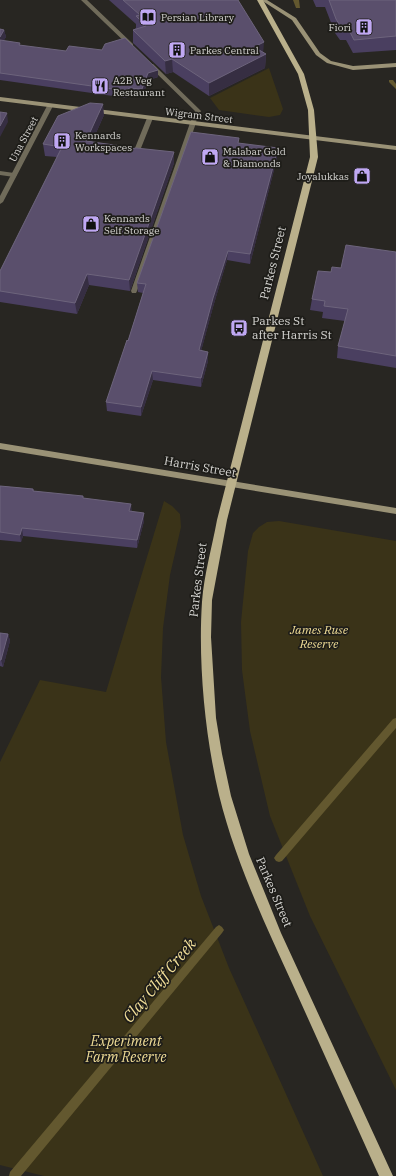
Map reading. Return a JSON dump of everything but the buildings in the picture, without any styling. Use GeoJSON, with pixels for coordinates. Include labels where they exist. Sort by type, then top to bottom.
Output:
{"type":"FeatureCollection","features":[{"type":"Feature","properties":{"kind":"main road","name":"Parkes Street"},"geometry":{"type":"LineString","coordinates":[[260,0],[301,74],[312,110],[314,157],[231,484],[213,563],[207,600],[207,677],[211,718],[216,754],[226,796],[243,854],[277,937],[386,1176]]}},
{"type":"Feature","properties":{"kind":"street"},"geometry":{"type":"LineString","coordinates":[[84,0],[133,48]]}},
{"type":"Feature","properties":{"kind":"street"},"geometry":{"type":"LineString","coordinates":[[264,0],[294,19],[318,54],[329,62],[353,68],[396,65]]}},
{"type":"Feature","properties":{"kind":"street"},"geometry":{"type":"LineString","coordinates":[[134,291],[198,111],[144,58]]}},
{"type":"Feature","properties":{"kind":"street","name":"Wigram Street"},"geometry":{"type":"LineString","coordinates":[[0,99],[396,148]]}},
{"type":"Feature","properties":{"kind":"street","name":"Una Street"},"geometry":{"type":"LineString","coordinates":[[0,202],[50,106]]}},
{"type":"Feature","properties":{"kind":"street"},"geometry":{"type":"LineString","coordinates":[[134,158],[150,118]]}},
{"type":"Feature","properties":{"kind":"street"},"geometry":{"type":"LineString","coordinates":[[0,173],[14,175]]}},
{"type":"Feature","properties":{"kind":"street","name":"Harris Street"},"geometry":{"type":"LineString","coordinates":[[0,446],[396,511]]}},
{"type":"Feature","properties":{"kind":"green space"},"geometry":{"type":"Polygon","coordinates":[[[269,68],[283,109],[280,115],[269,117],[219,110],[210,98],[269,68]]]}},
{"type":"Feature","properties":{"kind":"green space","name":"Experiment Farm Reserve"},"geometry":{"type":"Polygon","coordinates":[[[164,501],[180,514],[181,527],[170,575],[163,628],[161,677],[166,742],[183,835],[201,896],[229,968],[323,1176],[44,1176],[0,1165],[0,762],[40,680],[106,692],[164,501]]]}},
{"type":"Feature","properties":{"kind":"green space","name":"James Ruse Reserve"},"geometry":{"type":"Polygon","coordinates":[[[279,521],[396,541],[396,1090],[310,916],[270,816],[250,731],[242,670],[241,622],[248,551],[253,533],[259,527],[267,522],[279,521]]]}},
{"type":"Feature","properties":{"kind":"waterway","name":"Clay Cliff Creek"},"geometry":{"type":"LineString","coordinates":[[296,0],[298,7]]}},
{"type":"Feature","properties":{"kind":"waterway","name":"Clay Cliff Creek"},"geometry":{"type":"LineString","coordinates":[[391,81],[396,87]]}},
{"type":"Feature","properties":{"kind":"waterway"},"geometry":{"type":"LineString","coordinates":[[279,858],[396,722]]}},
{"type":"Feature","properties":{"kind":"waterway","name":"Clay Cliff Creek"},"geometry":{"type":"LineString","coordinates":[[14,1176],[219,930]]}},
{"type":"Feature","properties":{"kind":"place","name":"Persian Library"},"geometry":{"type":"Point","coordinates":[148,17]}},
{"type":"Feature","properties":{"kind":"place","name":"Fiori"},"geometry":{"type":"Point","coordinates":[364,27]}},
{"type":"Feature","properties":{"kind":"place","name":"Parkes Central"},"geometry":{"type":"Point","coordinates":[177,50]}},
{"type":"Feature","properties":{"kind":"place","name":"A2B Veg Restaurant"},"geometry":{"type":"Point","coordinates":[100,86]}},
{"type":"Feature","properties":{"kind":"place","name":"Kennards Workspaces"},"geometry":{"type":"Point","coordinates":[62,141]}},
{"type":"Feature","properties":{"kind":"place","name":"Malabar Gold & Diamonds"},"geometry":{"type":"Point","coordinates":[210,157]}},
{"type":"Feature","properties":{"kind":"place","name":"Joyalukkas"},"geometry":{"type":"Point","coordinates":[362,176]}},
{"type":"Feature","properties":{"kind":"place","name":"Kennards Self Storage"},"geometry":{"type":"Point","coordinates":[91,224]}},
{"type":"Feature","properties":{"kind":"place","name":"Parkes St after Harris St"},"geometry":{"type":"Point","coordinates":[239,328]}}]}
